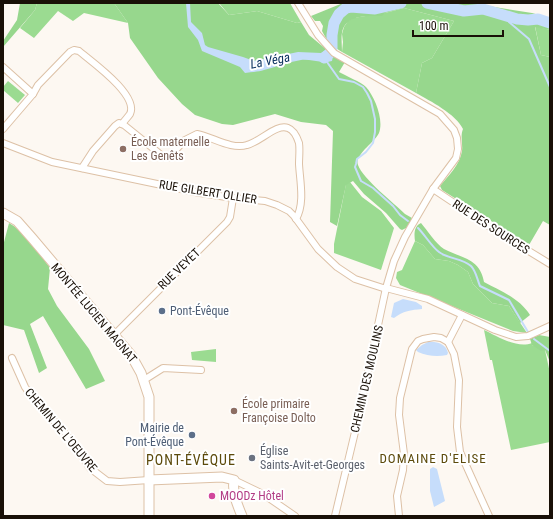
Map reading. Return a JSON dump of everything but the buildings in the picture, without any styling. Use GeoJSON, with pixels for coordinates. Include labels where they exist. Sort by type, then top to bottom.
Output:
{"type":"FeatureCollection","features":[{"type":"Feature","properties":{"kind":"main road","name":"MONTÉE LUCIEN MAGNAT"},"geometry":{"type":"LineString","coordinates":[[3,213],[17,221],[135,361],[144,380],[149,397],[149,516]]}},
{"type":"Feature","properties":{"kind":"main road"},"geometry":{"type":"LineString","coordinates":[[149,480],[222,477],[234,480],[233,487],[242,516]]}},
{"type":"Feature","properties":{"kind":"street","name":"CHEMIN DES MOULINS"},"geometry":{"type":"LineString","coordinates":[[298,3],[318,36],[334,53],[440,114],[454,130],[457,138],[458,149],[456,158],[433,189],[398,251],[386,288],[335,516]]}},
{"type":"Feature","properties":{"kind":"street"},"geometry":{"type":"LineString","coordinates":[[3,129],[33,94],[38,85],[70,52],[74,50],[79,51],[126,94],[130,104],[130,114],[122,124],[117,124],[115,126],[93,151],[82,168]]}},
{"type":"Feature","properties":{"kind":"street"},"geometry":{"type":"LineString","coordinates":[[3,67],[33,94]]}},
{"type":"Feature","properties":{"kind":"street"},"geometry":{"type":"LineString","coordinates":[[122,124],[165,158],[168,158],[185,140],[197,134],[227,144],[246,146],[260,140],[277,128],[288,128],[294,132],[299,148],[301,193],[300,212],[296,219]]}},
{"type":"Feature","properties":{"kind":"street","name":"RUE GILBERT OLLIER"},"geometry":{"type":"LineString","coordinates":[[3,143],[46,160],[155,184],[233,198],[271,203],[289,211],[313,243],[326,257],[337,268],[355,279],[383,288],[428,299],[495,330],[516,337],[528,336],[550,326]]}},
{"type":"Feature","properties":{"kind":"street","name":"RUE DES SOURCES"},"geometry":{"type":"LineString","coordinates":[[433,189],[496,231],[550,264]]}},
{"type":"Feature","properties":{"kind":"street","name":"RUE VEYET"},"geometry":{"type":"LineString","coordinates":[[114,335],[227,222],[233,198]]}},
{"type":"Feature","properties":{"kind":"street"},"geometry":{"type":"LineString","coordinates":[[448,342],[462,315]]}},
{"type":"Feature","properties":{"kind":"street"},"geometry":{"type":"LineString","coordinates":[[399,516],[397,496],[403,470],[404,454],[399,407],[410,353],[415,345],[423,339],[434,337],[448,342],[454,354],[459,380],[457,427],[460,452],[489,516]]}},
{"type":"Feature","properties":{"kind":"street","name":"CHEMIN DE L'OEUVRE"},"geometry":{"type":"LineString","coordinates":[[12,358],[25,387],[32,398],[67,435],[90,468],[107,481],[120,482],[149,480]]}},
{"type":"Feature","properties":{"kind":"street"},"geometry":{"type":"LineString","coordinates":[[144,380],[163,368],[201,370]]}},
{"type":"Feature","properties":{"kind":"street"},"geometry":{"type":"LineString","coordinates":[[234,480],[263,494],[295,516]]}},
{"type":"Feature","properties":{"kind":"green space"},"geometry":{"type":"Polygon","coordinates":[[[20,3],[37,3],[35,10],[3,47],[3,41],[17,20],[20,3]]]}},
{"type":"Feature","properties":{"kind":"green space"},"geometry":{"type":"Polygon","coordinates":[[[37,3],[114,3],[128,23],[84,13],[73,21],[58,11],[34,38],[20,28],[35,10],[37,3]]]}},
{"type":"Feature","properties":{"kind":"green space"},"geometry":{"type":"Polygon","coordinates":[[[114,3],[218,3],[229,15],[257,11],[297,23],[301,22],[309,35],[327,50],[345,62],[339,72],[364,85],[373,97],[379,115],[379,133],[359,157],[358,165],[372,184],[405,214],[412,218],[408,227],[402,230],[400,229],[386,213],[364,194],[353,181],[346,185],[337,226],[330,222],[333,131],[326,125],[301,122],[275,114],[233,125],[222,124],[195,115],[182,104],[158,78],[130,38],[128,23],[114,3]]]}},
{"type":"Feature","properties":{"kind":"green space"},"geometry":{"type":"Polygon","coordinates":[[[219,3],[290,3],[301,22],[297,23],[257,11],[229,15],[219,3]]]}},
{"type":"Feature","properties":{"kind":"green space"},"geometry":{"type":"Polygon","coordinates":[[[343,3],[470,3],[532,13],[550,18],[550,30],[535,27],[541,55],[550,57],[550,225],[543,221],[529,245],[442,190],[440,186],[459,161],[462,148],[463,129],[460,123],[449,113],[416,93],[422,63],[432,58],[454,21],[404,8],[385,13],[382,16],[358,17],[352,19],[344,27],[342,35],[342,52],[326,38],[322,31],[323,26],[320,21],[315,21],[311,16],[343,3]]]}},
{"type":"Feature","properties":{"kind":"green space"},"geometry":{"type":"Polygon","coordinates":[[[404,8],[454,21],[432,58],[422,63],[416,93],[342,52],[342,34],[348,21],[353,18],[385,13],[404,8]]]}},
{"type":"Feature","properties":{"kind":"green space"},"geometry":{"type":"Polygon","coordinates":[[[535,26],[550,30],[550,57],[541,55],[535,26]]]}},
{"type":"Feature","properties":{"kind":"green space"},"geometry":{"type":"Polygon","coordinates":[[[8,81],[25,95],[18,103],[3,90],[3,87],[8,81]]]}},
{"type":"Feature","properties":{"kind":"green space"},"geometry":{"type":"Polygon","coordinates":[[[350,182],[362,197],[381,211],[394,228],[381,270],[334,253],[334,244],[346,184],[350,182]]]}},
{"type":"Feature","properties":{"kind":"green space"},"geometry":{"type":"Polygon","coordinates":[[[9,223],[26,237],[50,268],[48,289],[57,306],[89,349],[105,381],[86,389],[43,316],[30,324],[47,368],[39,373],[24,330],[3,325],[3,246],[9,223]]]}},
{"type":"Feature","properties":{"kind":"green space"},"geometry":{"type":"Polygon","coordinates":[[[421,223],[441,247],[474,263],[482,274],[484,282],[516,300],[530,315],[520,323],[509,306],[492,303],[473,284],[468,272],[449,261],[435,259],[423,245],[415,241],[416,228],[421,223]]]}},
{"type":"Feature","properties":{"kind":"green space"},"geometry":{"type":"Polygon","coordinates":[[[415,241],[423,245],[435,259],[449,261],[468,272],[473,284],[492,303],[509,306],[527,333],[513,331],[400,285],[396,278],[397,272],[402,270],[415,241]]]}},
{"type":"Feature","properties":{"kind":"green space"},"geometry":{"type":"Polygon","coordinates":[[[484,330],[514,343],[532,343],[532,345],[545,350],[550,373],[550,442],[511,450],[492,360],[490,360],[484,330]]]}},
{"type":"Feature","properties":{"kind":"green space"},"geometry":{"type":"Polygon","coordinates":[[[539,335],[550,337],[550,362],[545,350],[541,351],[532,345],[530,339],[539,335]]]}},
{"type":"Feature","properties":{"kind":"green space"},"geometry":{"type":"Polygon","coordinates":[[[216,349],[216,362],[192,360],[191,352],[216,349]]]}},
{"type":"Feature","properties":{"kind":"water"},"geometry":{"type":"Polygon","coordinates":[[[186,3],[190,3],[191,22],[202,33],[205,45],[208,47],[254,61],[298,52],[321,53],[327,49],[333,56],[332,61],[324,62],[301,60],[262,71],[245,73],[240,67],[202,51],[198,40],[188,27],[186,3]]]}},
{"type":"Feature","properties":{"kind":"water"},"geometry":{"type":"Polygon","coordinates":[[[403,299],[416,302],[422,306],[422,309],[407,311],[394,318],[391,317],[394,303],[403,299]]]}},
{"type":"Feature","properties":{"kind":"water"},"geometry":{"type":"Polygon","coordinates":[[[428,342],[435,342],[443,345],[447,350],[447,355],[428,355],[416,350],[428,342]]]}},
{"type":"Feature","properties":{"kind":"water"},"geometry":{"type":"Polygon","coordinates":[[[433,467],[437,469],[445,501],[434,507],[430,491],[430,469],[433,467]]]}},
{"type":"Feature","properties":{"kind":"waterway","name":"La Véga"},"geometry":{"type":"LineString","coordinates":[[324,58],[330,53],[332,48],[334,23],[339,14],[346,8],[375,9],[401,3]]}},
{"type":"Feature","properties":{"kind":"waterway","name":"La Véga"},"geometry":{"type":"LineString","coordinates":[[427,3],[464,11],[483,9],[517,19],[538,19],[550,23]]}},
{"type":"Feature","properties":{"kind":"waterway"},"geometry":{"type":"LineString","coordinates":[[505,15],[509,22],[529,39],[550,87]]}},
{"type":"Feature","properties":{"kind":"waterway"},"geometry":{"type":"LineString","coordinates":[[327,62],[339,79],[354,82],[363,87],[371,101],[375,119],[375,132],[373,143],[366,152],[357,159],[355,167],[361,181],[373,188],[408,221]]}},
{"type":"Feature","properties":{"kind":"waterway"},"geometry":{"type":"LineString","coordinates":[[418,228],[439,252],[463,261],[471,266],[480,286],[509,300],[528,332]]}},
{"type":"Feature","properties":{"kind":"waterway"},"geometry":{"type":"LineString","coordinates":[[534,339],[550,351]]}},
{"type":"Feature","properties":{"kind":"place","name":"École maternelle Les Genêts"},"geometry":{"type":"Point","coordinates":[123,149]}},
{"type":"Feature","properties":{"kind":"place","name":"Pont-Évêque"},"geometry":{"type":"Point","coordinates":[162,311]}},
{"type":"Feature","properties":{"kind":"place","name":"École primaire Françoise Dolto"},"geometry":{"type":"Point","coordinates":[234,411]}},
{"type":"Feature","properties":{"kind":"place","name":"Mairie de Pont-Évêque"},"geometry":{"type":"Point","coordinates":[192,435]}},
{"type":"Feature","properties":{"kind":"place","name":"Église Saints-Avit-et-Georges"},"geometry":{"type":"Point","coordinates":[252,458]}},
{"type":"Feature","properties":{"kind":"place","name":"MOODz Hôtel"},"geometry":{"type":"Point","coordinates":[212,496]}},
{"type":"Feature","properties":{"kind":"district","name":"DOMAINE D'ELISE"},"geometry":{"type":"Point","coordinates":[433,458]}},
{"type":"Feature","properties":{"kind":"district","name":"PONT-ÉVÊQUE"},"geometry":{"type":"Point","coordinates":[191,460]}}]}
